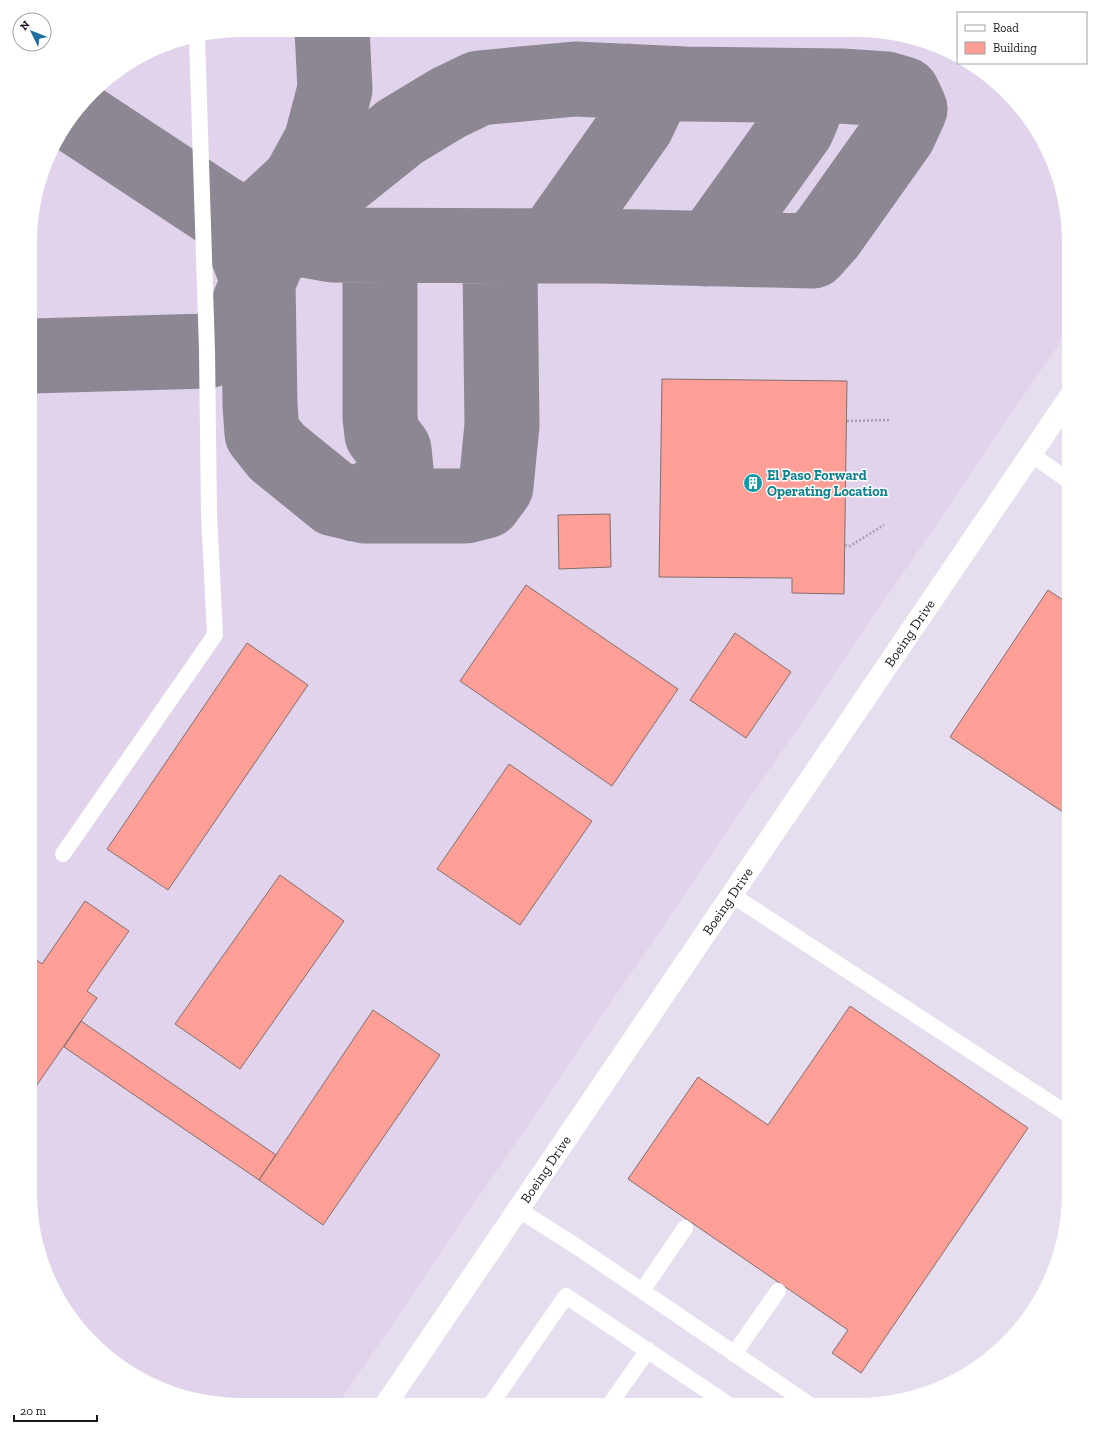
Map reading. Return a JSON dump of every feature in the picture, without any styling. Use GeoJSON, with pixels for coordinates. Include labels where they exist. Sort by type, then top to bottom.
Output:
{"type":"FeatureCollection","features":[{"type":"Feature","properties":{"kind":"street","name":"Boeing Drive"},"geometry":{"type":"LineString","coordinates":[[390,1398],[1062,408]]}},
{"type":"Feature","properties":{"kind":"lane"},"geometry":{"type":"LineString","coordinates":[[64,854],[215,635],[209,514],[207,351],[197,42]]}},
{"type":"Feature","properties":{"kind":"lane"},"geometry":{"type":"LineString","coordinates":[[1031,454],[1062,476]]}},
{"type":"Feature","properties":{"kind":"lane"},"geometry":{"type":"LineString","coordinates":[[732,895],[1062,1110]]}},
{"type":"Feature","properties":{"kind":"lane"},"geometry":{"type":"LineString","coordinates":[[519,1210],[800,1398]]}},
{"type":"Feature","properties":{"kind":"lane"},"geometry":{"type":"LineString","coordinates":[[642,1291],[685,1228]]}},
{"type":"Feature","properties":{"kind":"lane"},"geometry":{"type":"LineString","coordinates":[[734,1354],[778,1291]]}},
{"type":"Feature","properties":{"kind":"lane"},"geometry":{"type":"LineString","coordinates":[[495,1398],[566,1296],[719,1398]]}},
{"type":"Feature","properties":{"kind":"lane"},"geometry":{"type":"LineString","coordinates":[[614,1398],[648,1350]]}},
{"type":"Feature","properties":{"kind":"path"},"geometry":{"type":"LineString","coordinates":[[847,421],[889,420]]}},
{"type":"Feature","properties":{"kind":"path"},"geometry":{"type":"LineString","coordinates":[[845,545],[850,546],[884,525]]}},
{"type":"Feature","properties":{"kind":"shaded area"},"geometry":{"type":"Polygon","coordinates":[[[229,37],[870,37],[910,44],[948,58],[957,62],[957,64],[960,64],[982,79],[1002,97],[1020,117],[1041,151],[1055,189],[1062,229],[1062,339],[342,1398],[229,1398],[189,1391],[139,1371],[117,1356],[97,1338],[79,1318],[64,1296],[58,1284],[44,1246],[37,1206],[37,229],[44,189],[58,151],[64,139],[79,117],[97,97],[117,79],[139,64],[151,58],[189,44],[229,37]]]}},
{"type":"Feature","properties":{"kind":"building","name":"El Paso Forward Operating Location"},"geometry":{"type":"Polygon","coordinates":[[[662,379],[847,381],[844,594],[792,593],[792,578],[659,577],[662,379]]]}},
{"type":"Feature","properties":{"kind":"building"},"geometry":{"type":"Polygon","coordinates":[[[610,514],[611,567],[559,569],[558,515],[610,514]]]}},
{"type":"Feature","properties":{"kind":"building"},"geometry":{"type":"Polygon","coordinates":[[[526,585],[678,689],[612,786],[460,681],[526,585]]]}},
{"type":"Feature","properties":{"kind":"building"},"geometry":{"type":"Polygon","coordinates":[[[1048,590],[1062,599],[1062,811],[950,737],[1048,590]]]}},
{"type":"Feature","properties":{"kind":"building"},"geometry":{"type":"Polygon","coordinates":[[[735,633],[791,672],[746,738],[690,700],[735,633]]]}},
{"type":"Feature","properties":{"kind":"building"},"geometry":{"type":"Polygon","coordinates":[[[247,643],[308,685],[168,890],[107,849],[247,643]]]}},
{"type":"Feature","properties":{"kind":"building"},"geometry":{"type":"Polygon","coordinates":[[[509,764],[592,821],[520,925],[437,869],[509,764]]]}},
{"type":"Feature","properties":{"kind":"building"},"geometry":{"type":"Polygon","coordinates":[[[280,875],[344,921],[240,1069],[175,1024],[280,875]]]}},
{"type":"Feature","properties":{"kind":"building"},"geometry":{"type":"Polygon","coordinates":[[[85,901],[129,931],[87,991],[97,998],[37,1085],[37,960],[42,964],[85,901]]]}},
{"type":"Feature","properties":{"kind":"building"},"geometry":{"type":"Polygon","coordinates":[[[850,1006],[1028,1128],[861,1373],[832,1353],[848,1330],[628,1179],[698,1077],[768,1125],[850,1006]]]}},
{"type":"Feature","properties":{"kind":"building"},"geometry":{"type":"Polygon","coordinates":[[[373,1010],[440,1055],[323,1225],[259,1180],[373,1010]]]}},
{"type":"Feature","properties":{"kind":"building"},"geometry":{"type":"Polygon","coordinates":[[[81,1021],[276,1155],[259,1180],[64,1047],[81,1021]]]}},
{"type":"Feature","properties":{"kind":"taxiway"},"geometry":{"type":"LineString","coordinates":[[270,209],[299,182],[321,142],[335,89],[332,37]]}},
{"type":"Feature","properties":{"kind":"taxiway"},"geometry":{"type":"LineString","coordinates":[[575,79],[685,84],[841,86],[886,89],[903,94],[910,109],[899,133],[828,233],[812,251],[600,246],[333,245],[286,237],[340,180],[400,132],[448,103],[479,88],[575,79]]}},
{"type":"Feature","properties":{"kind":"taxiway"},"geometry":{"type":"LineString","coordinates":[[544,246],[558,236],[637,124],[645,107],[640,93],[628,81]]}},
{"type":"Feature","properties":{"kind":"taxiway"},"geometry":{"type":"LineString","coordinates":[[705,249],[717,240],[797,128],[803,114],[804,105],[801,96],[790,86]]}},
{"type":"Feature","properties":{"kind":"taxiway"},"geometry":{"type":"LineString","coordinates":[[78,118],[222,213],[243,242],[258,280],[260,405],[262,433],[277,452],[335,499],[365,506],[465,506],[485,501],[496,486],[502,425],[500,269],[493,256],[475,246]]}},
{"type":"Feature","properties":{"kind":"taxiway"},"geometry":{"type":"LineString","coordinates":[[222,213],[243,224],[259,230],[286,237]]}},
{"type":"Feature","properties":{"kind":"taxiway"},"geometry":{"type":"LineString","coordinates":[[37,356],[207,351],[228,339],[244,316],[267,260],[286,237]]}},
{"type":"Feature","properties":{"kind":"taxiway"},"geometry":{"type":"LineString","coordinates":[[355,504],[384,492],[396,469],[394,450],[382,434],[380,417],[380,269],[375,254],[360,245]]}},
{"type":"Feature","properties":{"kind":"place","name":"El Paso Forward Operating Location"},"geometry":{"type":"Point","coordinates":[753,483]}}]}
